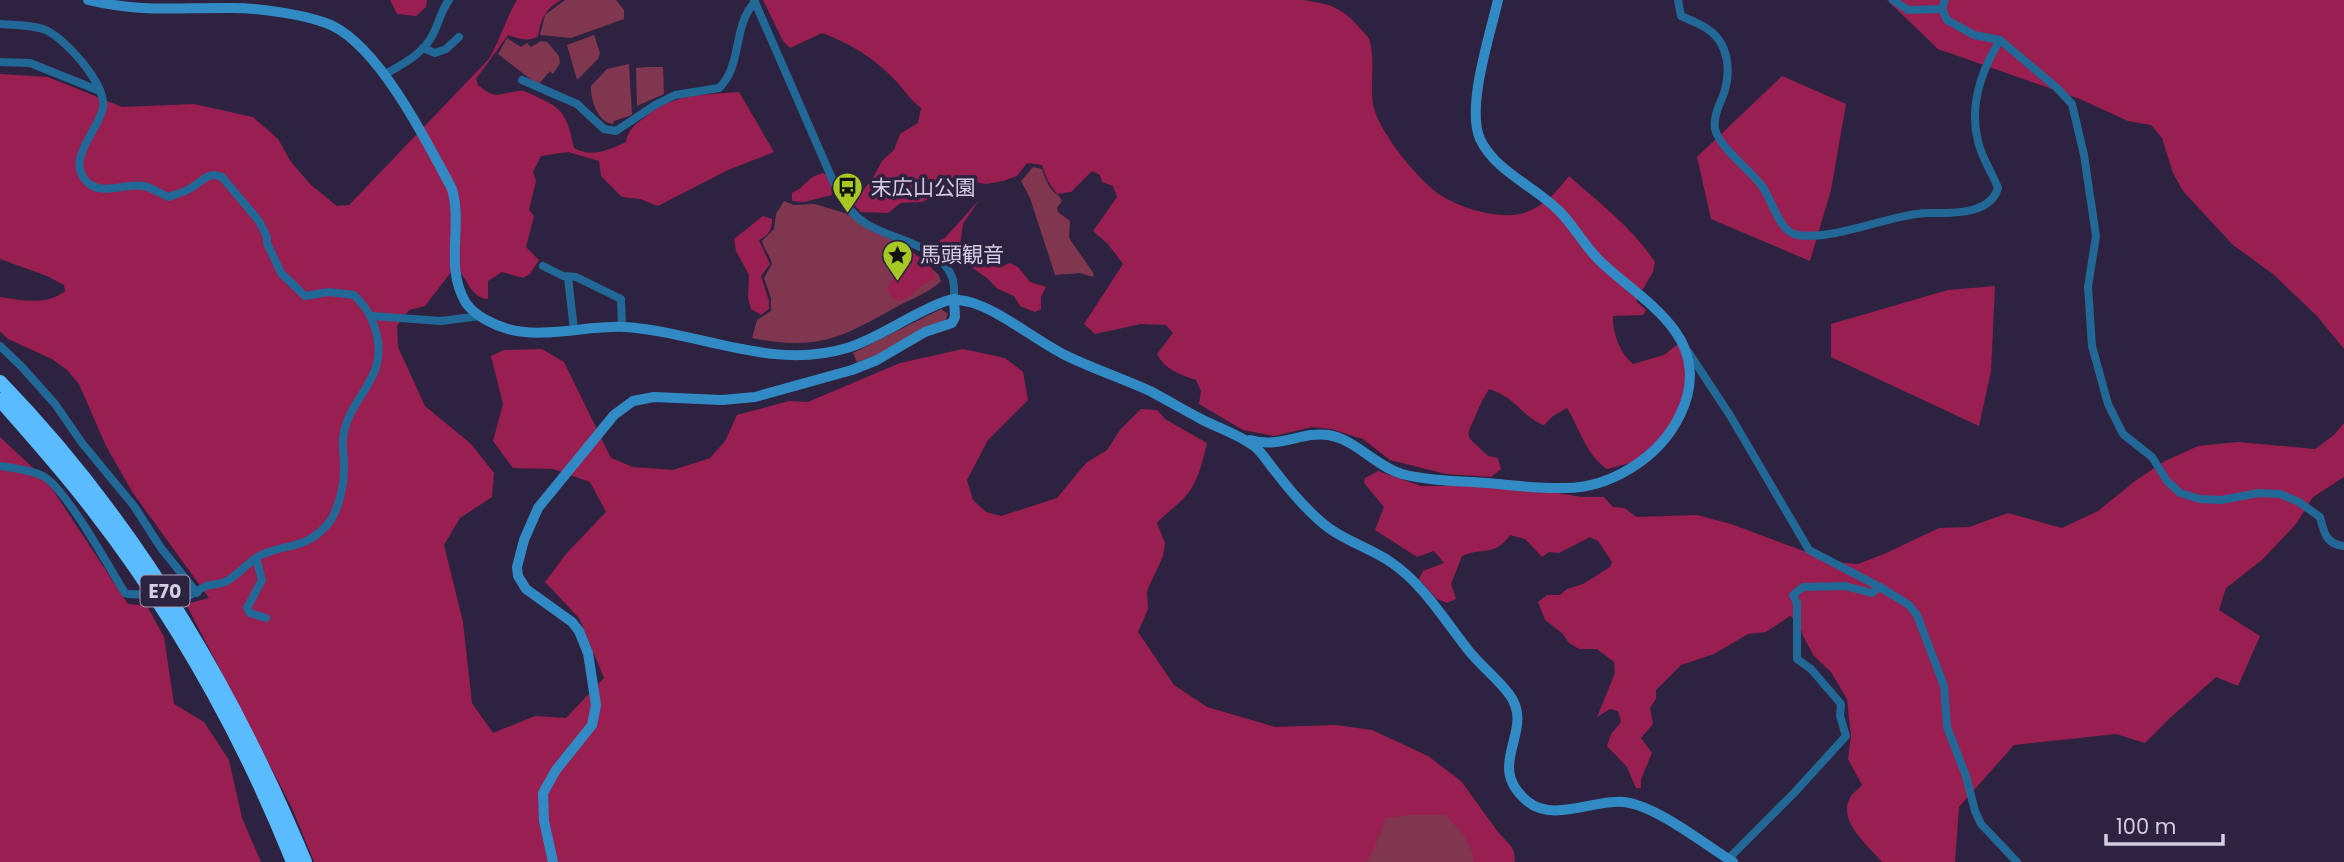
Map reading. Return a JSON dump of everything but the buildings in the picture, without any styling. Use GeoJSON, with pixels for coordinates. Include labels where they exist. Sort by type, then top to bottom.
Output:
{"type":"FeatureCollection","features":[{"type":"Feature","properties":{"kind":"highway","name":"E70"},"geometry":{"type":"LineString","coordinates":[[0,382],[103,503],[153,573],[221,683],[257,753],[285,827],[293,862]]}},
{"type":"Feature","properties":{"kind":"highway","name":"E70"},"geometry":{"type":"LineString","coordinates":[[0,400],[94,511],[144,580],[178,633],[305,862]]}},
{"type":"Feature","properties":{"kind":"street"},"geometry":{"type":"LineString","coordinates":[[88,0],[134,9],[234,8],[321,22],[335,27],[365,50],[384,75],[452,189],[457,211],[453,253],[456,279],[467,304],[480,316],[502,327],[522,332],[622,327],[773,355],[814,356],[848,348],[954,299],[980,306],[1068,356],[1152,393],[1234,435],[1255,447],[1326,526],[1390,562],[1404,573],[1425,593],[1486,671],[1505,689],[1514,701],[1518,715],[1518,725],[1507,762],[1515,787],[1523,798],[1546,810],[1606,801],[1629,802],[1651,810],[1731,860],[1846,736],[1840,716],[1841,704],[1811,669],[1797,659],[1797,603],[1793,595],[1802,587],[1845,586],[1872,593],[1880,587]]}},
{"type":"Feature","properties":{"kind":"street"},"geometry":{"type":"LineString","coordinates":[[384,75],[414,57],[423,48],[433,36],[441,10],[449,0]]}},
{"type":"Feature","properties":{"kind":"street"},"geometry":{"type":"LineString","coordinates":[[1498,0],[1474,113],[1481,141],[1503,167],[1558,209],[1599,259],[1675,329],[1731,417],[1809,550],[1880,587],[1909,605],[1917,615],[1944,686],[1947,727],[1966,776],[1975,811],[1981,824],[2017,862]]}},
{"type":"Feature","properties":{"kind":"street"},"geometry":{"type":"LineString","coordinates":[[1678,0],[1681,16],[1710,31],[1722,44],[1728,65],[1725,91],[1717,109],[1715,126],[1718,138],[1763,187],[1786,228],[1796,236],[1819,235],[1920,214],[1954,213],[1990,202],[1997,188],[1978,143],[1974,117],[1977,93],[1986,66],[2000,40]]}},
{"type":"Feature","properties":{"kind":"street"},"geometry":{"type":"LineString","coordinates":[[1893,0],[1908,10],[1942,9]]}},
{"type":"Feature","properties":{"kind":"street"},"geometry":{"type":"LineString","coordinates":[[1945,0],[1942,9],[1947,20],[1974,35],[2000,40],[2072,104],[2078,123],[2096,236],[2088,287],[2092,346],[2108,404],[2123,435],[2152,457],[2167,481],[2180,493],[2200,499],[2221,500],[2259,493],[2280,494],[2292,498],[2319,517],[2330,542],[2344,546]]}},
{"type":"Feature","properties":{"kind":"street"},"geometry":{"type":"LineString","coordinates":[[522,80],[577,104],[604,129],[616,131],[654,105],[675,95],[719,88],[734,60],[739,30],[755,1]]}},
{"type":"Feature","properties":{"kind":"street"},"geometry":{"type":"LineString","coordinates":[[553,862],[544,821],[543,793],[556,770],[592,725],[596,705],[588,653],[579,631],[559,611],[526,589],[518,576],[517,568],[524,540],[538,508],[614,415],[633,401],[654,397],[722,400],[755,397],[852,370],[877,360],[925,332],[952,323],[955,317],[953,280],[948,269],[926,251],[866,224],[846,205],[755,1]]}},
{"type":"Feature","properties":{"kind":"street"},"geometry":{"type":"LineString","coordinates":[[0,24],[44,29],[54,35],[86,67],[100,91],[103,107],[79,162],[80,174],[90,185],[104,190],[146,186],[169,197],[191,189],[209,175],[222,177],[260,220],[281,273],[305,296],[330,292],[354,295],[372,316],[379,346],[378,364],[373,380],[347,422],[343,439],[345,472],[328,524],[312,539],[267,552],[227,581],[207,586],[192,594],[125,593],[56,486],[44,476],[0,466]]}},
{"type":"Feature","properties":{"kind":"street"},"geometry":{"type":"LineString","coordinates":[[423,48],[435,53],[441,52],[459,37]]}},
{"type":"Feature","properties":{"kind":"street"},"geometry":{"type":"LineString","coordinates":[[0,62],[30,63],[100,91]]}},
{"type":"Feature","properties":{"kind":"street"},"geometry":{"type":"LineString","coordinates":[[543,266],[568,277],[576,277],[621,299],[622,327]]}},
{"type":"Feature","properties":{"kind":"street"},"geometry":{"type":"LineString","coordinates":[[568,277],[574,330]]}},
{"type":"Feature","properties":{"kind":"street"},"geometry":{"type":"LineString","coordinates":[[372,316],[442,321],[480,316]]}},
{"type":"Feature","properties":{"kind":"street"},"geometry":{"type":"LineString","coordinates":[[1234,435],[1263,443],[1327,435],[1353,446],[1384,467],[1430,479],[1565,488],[1592,485],[1638,464],[1673,428],[1681,414],[1690,386],[1691,372],[1683,344]]}},
{"type":"Feature","properties":{"kind":"street"},"geometry":{"type":"LineString","coordinates":[[0,346],[55,404],[82,443],[134,506],[192,594]]}},
{"type":"Feature","properties":{"kind":"street"},"geometry":{"type":"LineString","coordinates":[[256,558],[262,580],[247,608],[250,613],[266,618]]}},
{"type":"Feature","properties":{"kind":"shaded area"},"geometry":{"type":"Polygon","coordinates":[[[390,0],[427,0],[426,7],[416,16],[397,14],[390,0]]]}},
{"type":"Feature","properties":{"kind":"shaded area"},"geometry":{"type":"Polygon","coordinates":[[[517,0],[561,0],[545,15],[538,36],[527,40],[508,35],[476,79],[478,85],[493,94],[526,92],[548,102],[564,117],[574,148],[594,153],[626,142],[630,130],[638,122],[656,109],[678,99],[739,92],[774,152],[728,170],[658,206],[640,199],[622,197],[601,176],[599,161],[568,152],[541,156],[533,172],[536,181],[529,210],[534,216],[526,247],[539,260],[530,274],[523,278],[502,272],[488,281],[488,299],[473,292],[455,267],[425,306],[409,310],[397,326],[398,347],[425,406],[471,444],[494,473],[492,497],[460,518],[444,545],[463,622],[472,703],[493,733],[535,716],[566,718],[604,678],[579,618],[545,582],[566,554],[606,512],[590,482],[553,469],[513,468],[493,441],[503,404],[491,356],[504,350],[542,349],[564,362],[611,458],[633,467],[673,470],[710,458],[725,441],[737,415],[789,401],[808,402],[900,363],[963,349],[1005,358],[1023,372],[1028,400],[988,440],[967,480],[973,500],[986,512],[1001,516],[1057,498],[1086,463],[1107,450],[1120,430],[1141,409],[1157,410],[1165,419],[1207,443],[1192,488],[1157,523],[1165,543],[1163,556],[1147,591],[1148,609],[1138,632],[1174,685],[1207,707],[1275,727],[1335,725],[1372,730],[1428,756],[1461,781],[1511,846],[1515,862],[1474,862],[1468,842],[1445,815],[1408,815],[1386,818],[1370,859],[1364,862],[314,862],[292,808],[186,604],[209,598],[133,493],[106,446],[79,384],[67,370],[52,359],[8,339],[0,331],[0,297],[42,300],[58,296],[65,291],[64,285],[47,276],[0,259],[0,74],[48,77],[122,107],[194,104],[253,117],[278,139],[291,162],[311,185],[337,206],[349,205],[488,60],[517,0]]]}},
{"type":"Feature","properties":{"kind":"shaded area"},"geometry":{"type":"Polygon","coordinates":[[[565,0],[616,0],[624,10],[624,19],[571,38],[540,35],[545,15],[565,0]]]}},
{"type":"Feature","properties":{"kind":"shaded area"},"geometry":{"type":"Polygon","coordinates":[[[763,0],[1303,0],[1334,7],[1352,19],[1369,39],[1373,100],[1378,118],[1402,156],[1433,190],[1471,209],[1514,215],[1531,210],[1544,202],[1569,176],[1636,238],[1655,262],[1653,272],[1636,301],[1646,310],[1643,315],[1613,316],[1614,329],[1621,348],[1633,364],[1664,355],[1678,344],[1686,362],[1685,387],[1676,414],[1662,436],[1634,462],[1607,469],[1594,457],[1567,408],[1544,425],[1506,397],[1489,389],[1468,433],[1470,439],[1488,456],[1498,458],[1501,469],[1491,477],[1446,474],[1390,460],[1363,439],[1331,429],[1312,427],[1274,436],[1243,430],[1199,404],[1201,391],[1196,380],[1174,371],[1160,359],[1157,354],[1173,333],[1166,325],[1141,324],[1095,334],[1084,324],[1123,264],[1108,244],[1093,231],[1117,197],[1113,186],[1102,182],[1100,175],[1092,171],[1071,192],[1057,194],[1042,165],[1027,163],[1017,176],[1003,181],[986,184],[963,180],[922,202],[901,203],[888,213],[861,212],[853,204],[882,161],[894,150],[900,134],[918,123],[921,108],[878,64],[843,42],[822,33],[790,48],[783,41],[763,0]]]}},
{"type":"Feature","properties":{"kind":"shaded area"},"geometry":{"type":"Polygon","coordinates":[[[1887,0],[2344,0],[2344,349],[2317,316],[2273,274],[2233,245],[2183,191],[2173,173],[2162,138],[2151,125],[2128,121],[2080,99],[1938,49],[1887,0]]]}},
{"type":"Feature","properties":{"kind":"shaded area"},"geometry":{"type":"Polygon","coordinates":[[[594,35],[600,53],[598,59],[577,80],[567,45],[594,35]]]}},
{"type":"Feature","properties":{"kind":"shaded area"},"geometry":{"type":"Polygon","coordinates":[[[507,38],[521,47],[527,43],[531,47],[541,41],[547,42],[559,56],[560,63],[553,74],[550,71],[538,85],[498,54],[507,38]]]}},
{"type":"Feature","properties":{"kind":"shaded area"},"geometry":{"type":"Polygon","coordinates":[[[629,64],[632,115],[614,121],[613,124],[608,123],[596,110],[591,86],[607,69],[629,64]]]}},
{"type":"Feature","properties":{"kind":"shaded area"},"geometry":{"type":"Polygon","coordinates":[[[663,67],[664,94],[637,106],[636,68],[663,67]]]}},
{"type":"Feature","properties":{"kind":"shaded area"},"geometry":{"type":"Polygon","coordinates":[[[1782,76],[1846,104],[1831,190],[1810,261],[1711,219],[1697,157],[1782,76]]]}},
{"type":"Feature","properties":{"kind":"shaded area"},"geometry":{"type":"Polygon","coordinates":[[[1033,167],[1042,169],[1048,184],[1062,201],[1057,208],[1058,212],[1070,221],[1069,238],[1094,274],[1093,277],[1080,273],[1055,275],[1030,198],[1021,181],[1033,167]]]}},
{"type":"Feature","properties":{"kind":"shaded area"},"geometry":{"type":"Polygon","coordinates":[[[824,173],[830,179],[832,195],[804,202],[792,201],[792,193],[824,173]]]}},
{"type":"Feature","properties":{"kind":"shaded area"},"geometry":{"type":"Polygon","coordinates":[[[979,200],[963,224],[960,245],[981,263],[997,264],[1001,267],[1010,263],[1018,267],[1030,282],[1046,287],[1041,297],[1041,309],[1035,312],[1020,306],[1014,296],[998,289],[961,260],[952,249],[940,243],[979,200]]]}},
{"type":"Feature","properties":{"kind":"shaded area"},"geometry":{"type":"Polygon","coordinates":[[[784,201],[794,205],[815,204],[851,215],[870,230],[900,243],[938,274],[941,281],[926,292],[861,326],[829,339],[795,343],[752,338],[757,320],[771,311],[771,298],[764,278],[772,264],[762,241],[774,229],[776,214],[784,201]]]}},
{"type":"Feature","properties":{"kind":"shaded area"},"geometry":{"type":"Polygon","coordinates":[[[763,216],[772,219],[769,232],[759,240],[770,264],[761,276],[769,309],[761,315],[751,309],[748,298],[749,275],[736,251],[734,239],[763,216]]]}},
{"type":"Feature","properties":{"kind":"shaded area"},"geometry":{"type":"Polygon","coordinates":[[[907,246],[927,263],[936,278],[897,301],[890,296],[887,289],[896,273],[888,258],[893,249],[907,246]]]}},
{"type":"Feature","properties":{"kind":"shaded area"},"geometry":{"type":"Polygon","coordinates":[[[1995,286],[1991,371],[1979,426],[1831,357],[1831,324],[1948,290],[1995,286]]]}},
{"type":"Feature","properties":{"kind":"shaded area"},"geometry":{"type":"Polygon","coordinates":[[[941,309],[948,314],[945,321],[885,352],[857,362],[853,353],[941,309]]]}},
{"type":"Feature","properties":{"kind":"shaded area"},"geometry":{"type":"Polygon","coordinates":[[[2344,423],[2344,477],[2313,497],[2296,524],[2262,560],[2226,588],[2219,610],[2260,636],[2238,686],[2216,677],[2145,743],[2116,734],[2014,745],[1959,807],[1955,862],[1882,862],[1856,833],[1847,807],[1851,796],[1862,785],[1848,759],[1851,736],[1847,699],[1831,672],[1814,656],[1799,623],[1790,616],[1766,632],[1748,634],[1714,654],[1681,665],[1656,690],[1656,699],[1650,708],[1653,724],[1641,738],[1652,753],[1641,779],[1641,788],[1636,788],[1627,767],[1607,746],[1611,734],[1621,722],[1618,711],[1610,709],[1597,717],[1615,673],[1614,662],[1597,649],[1579,649],[1569,643],[1562,633],[1545,620],[1538,602],[1547,595],[1560,595],[1567,589],[1583,584],[1610,567],[1612,562],[1598,541],[1590,537],[1559,553],[1549,552],[1542,557],[1525,539],[1510,535],[1493,549],[1462,556],[1451,584],[1456,599],[1447,603],[1437,599],[1419,579],[1423,571],[1444,563],[1434,551],[1417,557],[1375,530],[1384,507],[1364,483],[1365,478],[1378,471],[1421,486],[1474,486],[1604,497],[1613,507],[1625,508],[1636,517],[1697,515],[1731,524],[1833,562],[1858,564],[1939,528],[1969,527],[2008,513],[2062,528],[2098,511],[2165,461],[2198,446],[2238,442],[2315,449],[2334,435],[2344,423]]]}},
{"type":"Feature","properties":{"kind":"shaded area"},"geometry":{"type":"Polygon","coordinates":[[[0,437],[47,481],[128,604],[147,606],[164,637],[174,704],[204,722],[229,760],[242,818],[261,862],[0,862],[0,437]]]}},
{"type":"Feature","properties":{"kind":"shaded area"},"geometry":{"type":"Polygon","coordinates":[[[1407,799],[1460,821],[1483,862],[1320,862],[1407,799]]]}},
{"type":"Feature","properties":{"kind":"place","name":"末広山公園"},"geometry":{"type":"Point","coordinates":[848,215]}},
{"type":"Feature","properties":{"kind":"place","name":"馬頭観音"},"geometry":{"type":"Point","coordinates":[897,282]}}]}
